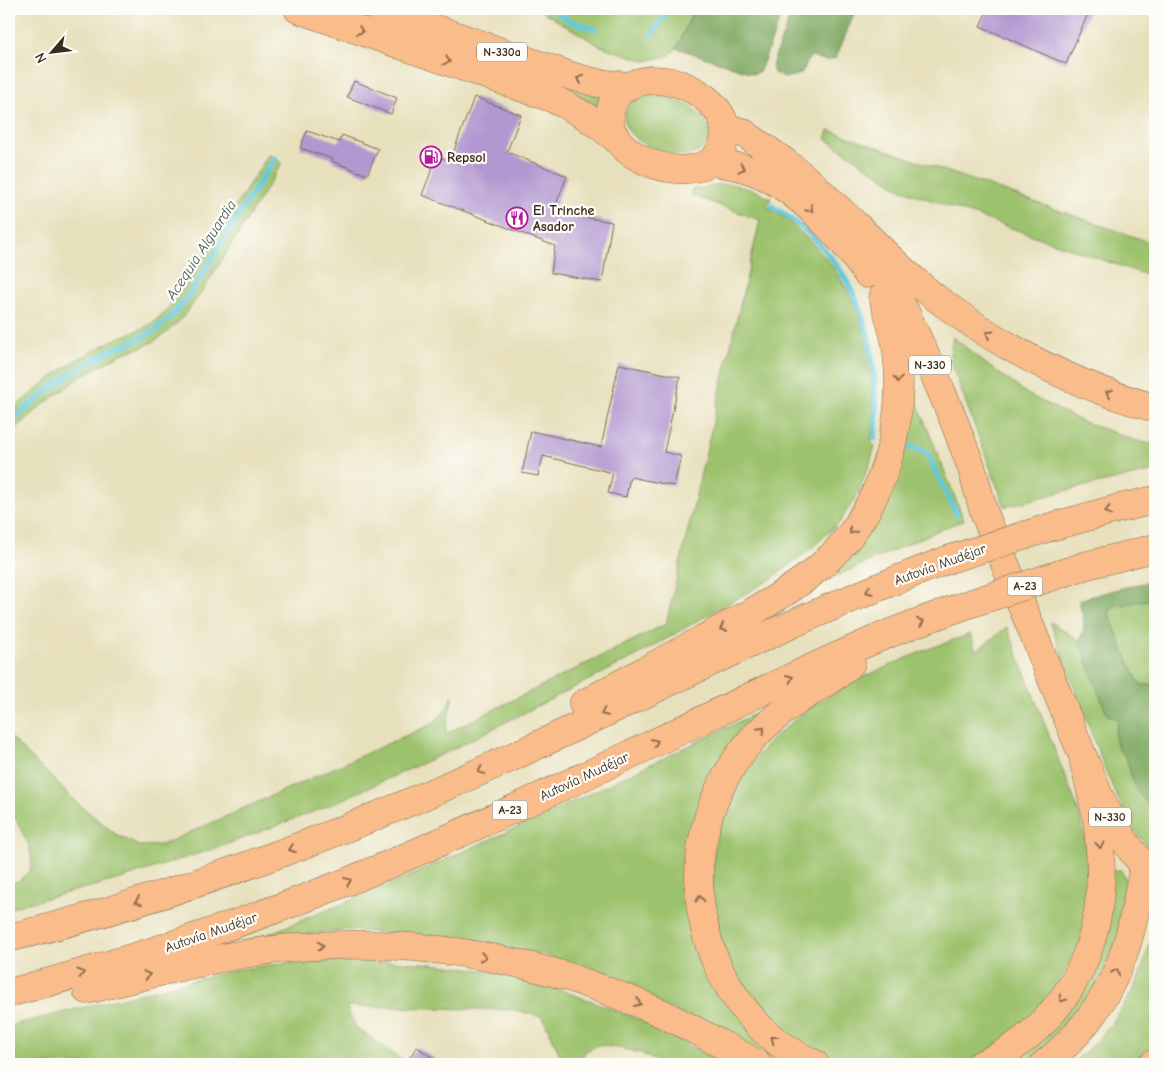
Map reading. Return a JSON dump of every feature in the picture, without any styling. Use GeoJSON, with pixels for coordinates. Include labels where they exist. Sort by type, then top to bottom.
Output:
{"type":"FeatureCollection","features":[{"type":"Feature","properties":{"kind":"highway","name":"N-330a"},"geometry":{"type":"LineString","coordinates":[[298,9],[568,106],[586,115],[633,154],[644,160],[664,167],[691,170],[711,162]]}},
{"type":"Feature","properties":{"kind":"highway","name":"N-330a"},"geometry":{"type":"LineString","coordinates":[[379,9],[597,83],[628,86],[637,82],[651,80],[676,83],[688,88],[709,102],[719,112],[724,127]]}},
{"type":"Feature","properties":{"kind":"highway"},"geometry":{"type":"LineString","coordinates":[[615,138],[611,128],[611,109],[614,100],[628,86]]}},
{"type":"Feature","properties":{"kind":"highway"},"geometry":{"type":"LineString","coordinates":[[711,162],[719,154],[723,144],[724,127]]}},
{"type":"Feature","properties":{"kind":"highway","name":"N-330"},"geometry":{"type":"LineString","coordinates":[[724,127],[742,132],[785,162],[809,181],[858,227],[869,254],[906,313],[934,374],[971,466],[984,512]]}},
{"type":"Feature","properties":{"kind":"highway","name":"N-330"},"geometry":{"type":"LineString","coordinates":[[711,162],[752,170],[771,179],[804,203],[842,242],[883,296],[911,350],[962,470],[984,512],[1084,763],[1099,796],[1127,844],[1150,871]]}},
{"type":"Feature","properties":{"kind":"highway"},"geometry":{"type":"LineString","coordinates":[[858,227],[935,297],[966,320],[1030,359],[1080,382],[1155,408]]}},
{"type":"Feature","properties":{"kind":"highway"},"geometry":{"type":"LineString","coordinates":[[525,751],[539,727],[781,595],[823,564],[850,534],[872,499],[888,459],[894,436],[898,389],[897,362],[894,340],[883,296]]}},
{"type":"Feature","properties":{"kind":"highway","name":"Autovía Mudéjar"},"geometry":{"type":"LineString","coordinates":[[9,938],[118,908],[294,849],[407,803],[525,751],[773,633],[850,599],[947,560],[1051,527],[1155,500]]}},
{"type":"Feature","properties":{"kind":"highway","name":"Autovía Mudéjar"},"geometry":{"type":"LineString","coordinates":[[21,989],[111,965],[174,945],[302,899],[440,842],[787,679],[876,640],[966,605],[1084,566],[1155,548]]}},
{"type":"Feature","properties":{"kind":"highway"},"geometry":{"type":"LineString","coordinates":[[815,1064],[789,1050],[766,1032],[746,1011],[729,988],[716,962],[706,934],[700,906],[698,877],[701,848],[707,820],[717,793],[730,768],[748,744],[768,724],[794,703],[836,676],[876,640]]}},
{"type":"Feature","properties":{"kind":"highway"},"geometry":{"type":"LineString","coordinates":[[982,1064],[1013,1047],[1036,1029],[1056,1007],[1073,983],[1086,956],[1096,928],[1100,899],[1101,862],[1096,816],[1084,763]]}},
{"type":"Feature","properties":{"kind":"highway"},"geometry":{"type":"LineString","coordinates":[[1044,1064],[1072,1039],[1091,1016],[1110,987],[1121,962],[1150,871]]}},
{"type":"Feature","properties":{"kind":"highway"},"geometry":{"type":"LineString","coordinates":[[21,989],[58,997],[178,967],[239,955],[307,946],[408,946],[496,959],[575,979],[662,1014],[758,1064]]}},
{"type":"Feature","properties":{"kind":"green space"},"geometry":{"type":"Polygon","coordinates":[[[332,9],[344,9],[571,89],[608,93],[602,110],[570,93],[332,9]]]}},
{"type":"Feature","properties":{"kind":"green space"},"geometry":{"type":"Polygon","coordinates":[[[538,9],[694,9],[677,48],[668,56],[645,61],[600,46],[538,9]]]}},
{"type":"Feature","properties":{"kind":"green space"},"geometry":{"type":"Polygon","coordinates":[[[694,9],[777,9],[781,16],[760,71],[754,74],[677,48],[694,9]]]}},
{"type":"Feature","properties":{"kind":"green space"},"geometry":{"type":"Polygon","coordinates":[[[793,9],[856,9],[836,58],[827,61],[810,56],[801,74],[784,78],[774,73],[772,65],[793,9]]]}},
{"type":"Feature","properties":{"kind":"green space"},"geometry":{"type":"Polygon","coordinates":[[[651,96],[686,104],[703,117],[709,131],[709,138],[702,149],[690,155],[673,154],[652,148],[634,137],[625,121],[626,111],[630,104],[636,100],[651,96]]]}},
{"type":"Feature","properties":{"kind":"green space"},"geometry":{"type":"Polygon","coordinates":[[[829,130],[1155,244],[1155,278],[902,190],[826,139],[829,130]]]}},
{"type":"Feature","properties":{"kind":"green space"},"geometry":{"type":"Polygon","coordinates":[[[269,154],[282,163],[202,292],[183,317],[165,334],[153,342],[119,355],[84,375],[45,403],[9,435],[9,413],[41,386],[75,361],[114,340],[151,324],[165,312],[186,284],[269,154]]]}},
{"type":"Feature","properties":{"kind":"green space"},"geometry":{"type":"Polygon","coordinates":[[[732,184],[756,191],[771,199],[767,207],[788,220],[831,264],[859,314],[871,366],[874,421],[871,442],[875,446],[856,497],[839,523],[814,546],[771,579],[636,656],[447,752],[321,809],[222,846],[120,879],[9,908],[9,883],[19,881],[29,872],[32,862],[29,845],[9,806],[9,736],[77,803],[117,835],[139,846],[162,845],[434,723],[443,713],[453,695],[445,734],[666,624],[760,220],[691,195],[692,189],[732,184]]]}},
{"type":"Feature","properties":{"kind":"green space"},"geometry":{"type":"Polygon","coordinates":[[[953,337],[1029,395],[1081,421],[1134,440],[1155,445],[1155,471],[1068,490],[1005,507],[951,363],[950,353],[953,337]]]}},
{"type":"Feature","properties":{"kind":"green space"},"geometry":{"type":"Polygon","coordinates":[[[912,390],[964,520],[816,585],[912,390]]]}},
{"type":"Feature","properties":{"kind":"green space"},"geometry":{"type":"Polygon","coordinates":[[[1155,580],[1155,598],[1112,607],[1109,613],[1123,650],[1140,685],[1155,685],[1155,813],[1139,794],[1132,779],[1127,759],[1118,748],[1115,736],[1118,719],[1107,715],[1079,640],[1084,629],[1084,620],[1079,600],[1155,580]]]}},
{"type":"Feature","properties":{"kind":"green space"},"geometry":{"type":"Polygon","coordinates":[[[1155,598],[1155,685],[1140,685],[1123,650],[1109,613],[1112,607],[1155,598]]]}},
{"type":"Feature","properties":{"kind":"green space"},"geometry":{"type":"Polygon","coordinates":[[[1050,622],[1079,640],[1092,672],[1118,719],[1115,736],[1118,748],[1127,759],[1132,779],[1139,794],[1155,813],[1155,856],[1144,843],[1124,811],[1100,757],[1050,622]]]}},
{"type":"Feature","properties":{"kind":"green space"},"geometry":{"type":"Polygon","coordinates":[[[1007,627],[1076,804],[1084,832],[1088,868],[1087,926],[1050,1002],[984,1054],[960,1064],[840,1064],[819,1056],[794,1043],[753,1005],[726,958],[712,905],[714,850],[720,823],[730,798],[743,774],[760,752],[799,716],[820,701],[852,682],[923,651],[970,634],[976,651],[1007,627]]]}},
{"type":"Feature","properties":{"kind":"green space"},"geometry":{"type":"Polygon","coordinates":[[[765,709],[739,737],[689,908],[792,1064],[778,1064],[707,1026],[614,982],[546,955],[431,937],[350,930],[253,940],[401,880],[566,805],[765,709]]]}},
{"type":"Feature","properties":{"kind":"green space"},"geometry":{"type":"Polygon","coordinates":[[[1111,870],[1121,870],[1125,878],[1122,933],[1079,1019],[1028,1064],[1005,1064],[1043,1037],[1111,870]]]}},
{"type":"Feature","properties":{"kind":"green space"},"geometry":{"type":"Polygon","coordinates":[[[1153,903],[1155,905],[1155,1051],[1120,1064],[1071,1064],[1108,1028],[1135,986],[1152,937],[1153,903]]]}},
{"type":"Feature","properties":{"kind":"green space"},"geometry":{"type":"Polygon","coordinates":[[[354,960],[422,963],[484,970],[540,983],[600,1004],[654,1026],[723,1064],[661,1064],[641,1053],[598,1045],[586,1051],[580,1064],[564,1064],[543,1017],[516,1010],[346,1006],[356,1027],[407,1064],[149,1064],[147,1058],[118,1064],[9,1064],[9,1026],[240,969],[289,963],[354,960]]]}},
{"type":"Feature","properties":{"kind":"building"},"geometry":{"type":"Polygon","coordinates":[[[988,9],[1090,9],[1066,64],[980,26],[988,9]]]}},
{"type":"Feature","properties":{"kind":"building"},"geometry":{"type":"Polygon","coordinates":[[[354,81],[397,98],[391,114],[347,97],[354,81]]]}},
{"type":"Feature","properties":{"kind":"building"},"geometry":{"type":"Polygon","coordinates":[[[474,97],[521,115],[507,152],[567,176],[553,212],[612,222],[602,282],[551,273],[555,246],[422,195],[437,156],[450,161],[474,97]]]}},
{"type":"Feature","properties":{"kind":"building"},"geometry":{"type":"Polygon","coordinates":[[[307,131],[339,142],[342,135],[378,149],[367,175],[332,161],[333,159],[300,148],[307,131]]]}},
{"type":"Feature","properties":{"kind":"building"},"geometry":{"type":"Polygon","coordinates":[[[619,364],[680,377],[664,452],[681,456],[674,486],[630,477],[626,497],[608,493],[613,473],[543,456],[538,476],[522,473],[531,431],[601,447],[619,364]]]}},
{"type":"Feature","properties":{"kind":"building"},"geometry":{"type":"Polygon","coordinates":[[[417,1047],[442,1064],[405,1064],[417,1047]]]}},
{"type":"Feature","properties":{"kind":"waterway"},"geometry":{"type":"LineString","coordinates":[[551,9],[570,21],[595,29]]}},
{"type":"Feature","properties":{"kind":"waterway"},"geometry":{"type":"LineString","coordinates":[[652,34],[670,9]]}},
{"type":"Feature","properties":{"kind":"waterway","name":"Acequia Alguardia"},"geometry":{"type":"LineString","coordinates":[[9,423],[66,377],[91,361],[146,335],[169,319],[193,289],[275,158]]}},
{"type":"Feature","properties":{"kind":"waterway"},"geometry":{"type":"LineString","coordinates":[[772,206],[796,223],[816,241],[848,282],[859,306],[867,331],[872,358],[876,393],[875,439]]}},
{"type":"Feature","properties":{"kind":"waterway"},"geometry":{"type":"LineString","coordinates":[[907,447],[923,450],[927,454],[957,515]]}},
{"type":"Feature","properties":{"kind":"place","name":"Repsol"},"geometry":{"type":"Point","coordinates":[431,157]}},
{"type":"Feature","properties":{"kind":"place","name":"El Trinche Asador"},"geometry":{"type":"Point","coordinates":[517,218]}}]}
